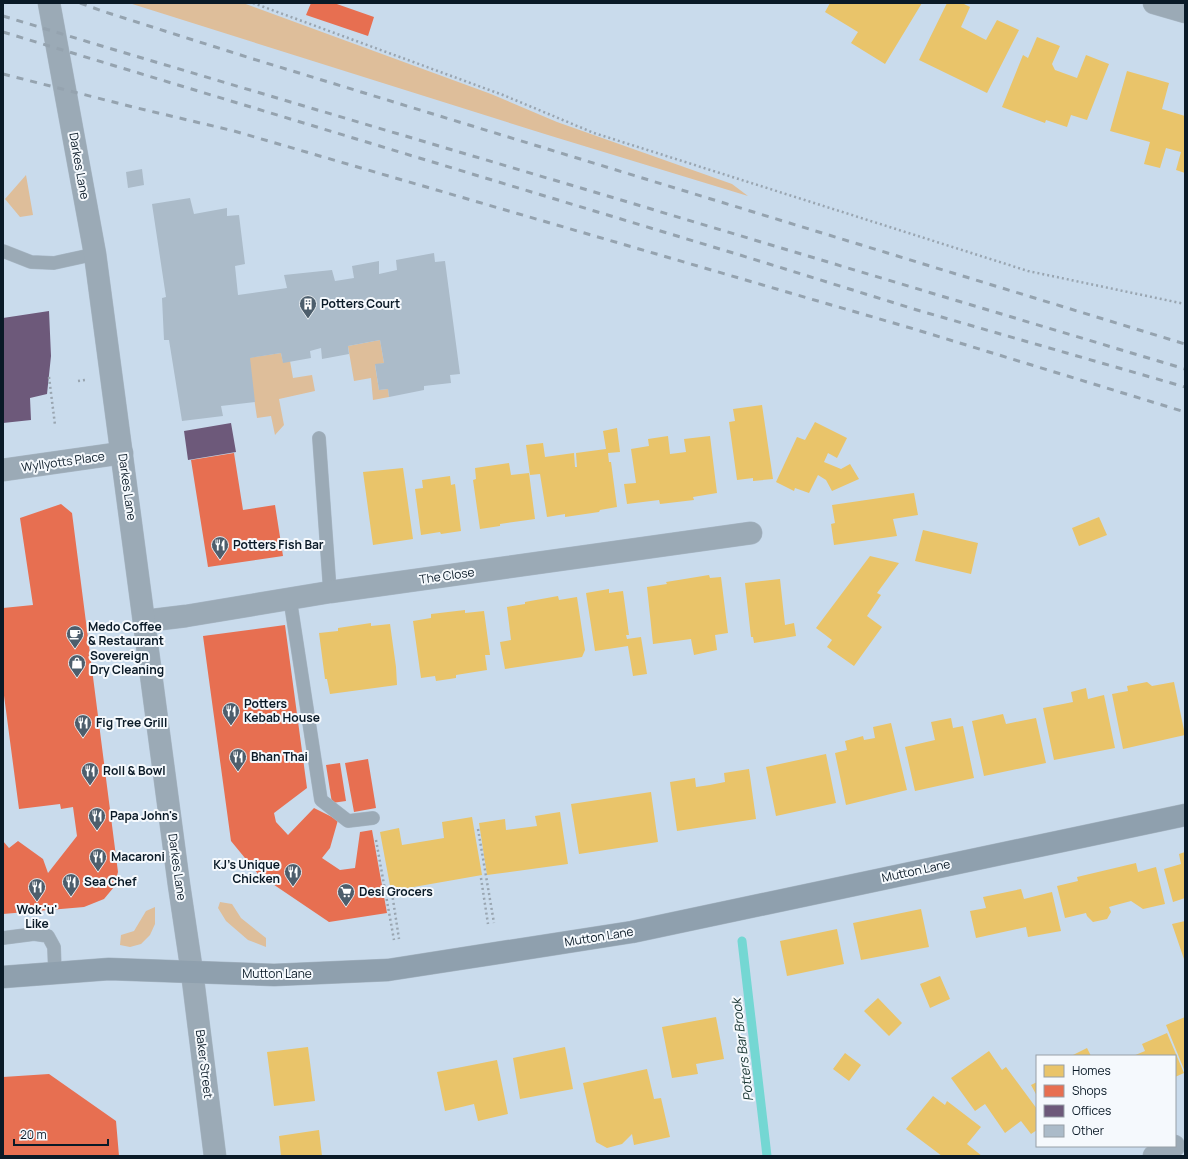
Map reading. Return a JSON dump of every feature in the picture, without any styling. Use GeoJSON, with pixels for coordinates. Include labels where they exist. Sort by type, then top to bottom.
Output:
{"type":"FeatureCollection","features":[{"type":"Feature","properties":{"kind":"main road","name":"Mutton Lane"},"geometry":{"type":"LineString","coordinates":[[3,977],[109,969],[274,975],[388,970],[632,932],[1185,815]]}},
{"type":"Feature","properties":{"kind":"street","name":"Darkes Lane"},"geometry":{"type":"LineString","coordinates":[[49,3],[95,254],[192,972]]}},
{"type":"Feature","properties":{"kind":"street"},"geometry":{"type":"LineString","coordinates":[[1154,3],[1185,12]]}},
{"type":"Feature","properties":{"kind":"street","name":"Wyllyotts Place"},"geometry":{"type":"LineString","coordinates":[[3,470],[122,454]]}},
{"type":"Feature","properties":{"kind":"street","name":"The Close"},"geometry":{"type":"LineString","coordinates":[[145,621],[186,616],[330,592],[751,533]]}},
{"type":"Feature","properties":{"kind":"street","name":"Baker Street"},"geometry":{"type":"LineString","coordinates":[[192,972],[215,1156]]}},
{"type":"Feature","properties":{"kind":"street"},"geometry":{"type":"LineString","coordinates":[[1176,1145],[1185,1140]]}},
{"type":"Feature","properties":{"kind":"street"},"geometry":{"type":"LineString","coordinates":[[1154,1156],[1172,1147]]}},
{"type":"Feature","properties":{"kind":"lane"},"geometry":{"type":"LineString","coordinates":[[3,250],[32,262],[47,263],[54,263],[95,254]]}},
{"type":"Feature","properties":{"kind":"lane"},"geometry":{"type":"LineString","coordinates":[[319,438],[330,592]]}},
{"type":"Feature","properties":{"kind":"lane"},"geometry":{"type":"LineString","coordinates":[[290,599],[321,800],[348,821],[373,818]]}},
{"type":"Feature","properties":{"kind":"lane"},"geometry":{"type":"LineString","coordinates":[[3,938],[34,934],[48,936],[54,946],[55,973]]}},
{"type":"Feature","properties":{"kind":"path"},"geometry":{"type":"LineString","coordinates":[[253,3],[503,95],[594,133],[1028,271],[1185,304]]}},
{"type":"Feature","properties":{"kind":"path"},"geometry":{"type":"LineString","coordinates":[[49,378],[55,425]]}},
{"type":"Feature","properties":{"kind":"path"},"geometry":{"type":"LineString","coordinates":[[373,818],[394,940]]}},
{"type":"Feature","properties":{"kind":"path"},"geometry":{"type":"LineString","coordinates":[[478,829],[494,923]]}},
{"type":"Feature","properties":{"kind":"path"},"geometry":{"type":"LineString","coordinates":[[481,878],[488,924]]}},
{"type":"Feature","properties":{"kind":"path"},"geometry":{"type":"LineString","coordinates":[[392,893],[399,939]]}},
{"type":"Feature","properties":{"kind":"shaded area"},"geometry":{"type":"Polygon","coordinates":[[[129,3],[243,3],[491,94],[557,122],[732,184],[748,196],[548,135],[129,3]]]}},
{"type":"Feature","properties":{"kind":"shaded area"},"geometry":{"type":"Polygon","coordinates":[[[26,175],[33,215],[20,217],[5,199],[26,175]]]}},
{"type":"Feature","properties":{"kind":"shaded area"},"geometry":{"type":"Polygon","coordinates":[[[380,340],[384,363],[375,365],[379,390],[388,389],[389,397],[373,400],[371,378],[354,381],[348,346],[380,340]]]}},
{"type":"Feature","properties":{"kind":"shaded area"},"geometry":{"type":"Polygon","coordinates":[[[281,353],[283,362],[290,361],[293,378],[312,375],[315,391],[279,399],[284,425],[275,435],[271,416],[257,418],[248,358],[281,353]]]}},
{"type":"Feature","properties":{"kind":"shaded area"},"geometry":{"type":"Polygon","coordinates":[[[220,902],[232,904],[241,918],[266,938],[266,947],[248,940],[226,921],[218,908],[220,902]]]}},
{"type":"Feature","properties":{"kind":"shaded area"},"geometry":{"type":"Polygon","coordinates":[[[155,907],[155,924],[150,935],[141,944],[130,947],[120,945],[121,935],[134,931],[146,911],[155,907]]]}},
{"type":"Feature","properties":{"kind":"building: Homes"},"geometry":{"type":"Polygon","coordinates":[[[830,3],[922,3],[885,64],[851,43],[858,32],[825,12],[830,3]]]}},
{"type":"Feature","properties":{"kind":"building: Homes"},"geometry":{"type":"Polygon","coordinates":[[[947,3],[962,3],[970,7],[961,27],[986,40],[997,20],[1019,30],[987,93],[919,60],[947,3]]]}},
{"type":"Feature","properties":{"kind":"building: Homes"},"geometry":{"type":"Polygon","coordinates":[[[1037,37],[1060,46],[1052,64],[1055,70],[1077,78],[1086,55],[1109,64],[1087,120],[1071,115],[1067,127],[1046,120],[1045,123],[1002,107],[1023,55],[1028,58],[1037,37]]]}},
{"type":"Feature","properties":{"kind":"building: Homes"},"geometry":{"type":"Polygon","coordinates":[[[1127,71],[1169,83],[1162,109],[1185,116],[1185,173],[1176,170],[1181,152],[1166,148],[1160,168],[1144,164],[1150,142],[1110,131],[1127,71]]]}},
{"type":"Feature","properties":{"kind":"building: Homes"},"geometry":{"type":"Polygon","coordinates":[[[762,405],[773,479],[753,481],[753,478],[737,480],[729,422],[735,421],[733,409],[762,405]]]}},
{"type":"Feature","properties":{"kind":"building: Homes"},"geometry":{"type":"Polygon","coordinates":[[[815,422],[847,438],[837,458],[828,453],[824,462],[841,469],[850,464],[859,479],[832,491],[826,480],[818,475],[809,493],[795,488],[794,491],[776,482],[797,437],[805,440],[815,422]]]}},
{"type":"Feature","properties":{"kind":"building: Homes"},"geometry":{"type":"Polygon","coordinates":[[[617,428],[620,452],[608,453],[609,462],[611,462],[617,507],[600,510],[599,512],[565,517],[565,514],[547,517],[540,474],[530,475],[526,445],[543,443],[545,457],[574,453],[575,467],[577,467],[576,453],[606,449],[603,431],[617,428]]]}},
{"type":"Feature","properties":{"kind":"building: Homes"},"geometry":{"type":"Polygon","coordinates":[[[668,436],[670,454],[686,452],[684,439],[710,436],[717,493],[693,497],[694,500],[660,504],[659,500],[627,504],[624,484],[636,483],[631,449],[649,446],[648,439],[668,436]]]}},
{"type":"Feature","properties":{"kind":"building: Homes"},"geometry":{"type":"Polygon","coordinates":[[[509,463],[511,475],[529,473],[535,519],[500,524],[500,526],[480,529],[473,480],[476,479],[475,468],[509,463]]]}},
{"type":"Feature","properties":{"kind":"building: Homes"},"geometry":{"type":"Polygon","coordinates":[[[403,468],[413,539],[373,545],[363,472],[403,468]]]}},
{"type":"Feature","properties":{"kind":"building: Homes"},"geometry":{"type":"Polygon","coordinates":[[[450,476],[451,485],[455,484],[461,531],[421,535],[415,489],[423,488],[422,480],[450,476]]]}},
{"type":"Feature","properties":{"kind":"building: Homes"},"geometry":{"type":"Polygon","coordinates":[[[914,493],[918,515],[893,519],[897,536],[834,545],[831,524],[835,523],[832,505],[914,493]]]}},
{"type":"Feature","properties":{"kind":"building: Homes"},"geometry":{"type":"Polygon","coordinates":[[[1099,517],[1107,535],[1079,546],[1072,528],[1099,517]]]}},
{"type":"Feature","properties":{"kind":"building: Homes"},"geometry":{"type":"Polygon","coordinates":[[[923,530],[978,543],[971,574],[915,561],[923,530]]]}},
{"type":"Feature","properties":{"kind":"building: Homes"},"geometry":{"type":"Polygon","coordinates":[[[870,556],[899,563],[877,593],[881,595],[867,616],[882,627],[854,666],[827,647],[832,640],[816,628],[870,556]]]}},
{"type":"Feature","properties":{"kind":"building: Homes"},"geometry":{"type":"Polygon","coordinates":[[[709,575],[710,578],[721,577],[728,633],[715,635],[717,650],[694,655],[691,639],[653,644],[647,587],[667,584],[666,582],[709,575]]]}},
{"type":"Feature","properties":{"kind":"building: Homes"},"geometry":{"type":"Polygon","coordinates":[[[780,579],[785,625],[794,623],[796,636],[754,643],[753,637],[751,637],[745,583],[780,579]]]}},
{"type":"Feature","properties":{"kind":"building: Homes"},"geometry":{"type":"Polygon","coordinates":[[[609,589],[609,593],[623,591],[629,635],[626,635],[627,639],[641,637],[647,674],[633,676],[628,646],[595,651],[586,593],[609,589]]]}},
{"type":"Feature","properties":{"kind":"building: Homes"},"geometry":{"type":"Polygon","coordinates":[[[558,596],[559,600],[577,597],[585,650],[582,657],[505,669],[500,642],[511,640],[507,607],[558,596]]]}},
{"type":"Feature","properties":{"kind":"building: Homes"},"geometry":{"type":"Polygon","coordinates":[[[465,610],[465,613],[484,611],[490,655],[485,655],[487,670],[456,675],[456,678],[436,681],[435,676],[421,678],[413,621],[431,618],[431,614],[465,610]]]}},
{"type":"Feature","properties":{"kind":"building: Homes"},"geometry":{"type":"Polygon","coordinates":[[[371,623],[371,626],[390,624],[397,685],[330,694],[327,679],[325,679],[319,633],[338,631],[338,628],[371,623]]]}},
{"type":"Feature","properties":{"kind":"building: Homes"},"geometry":{"type":"Polygon","coordinates":[[[1147,682],[1152,686],[1174,682],[1185,735],[1123,749],[1112,694],[1128,691],[1127,686],[1147,682]]]}},
{"type":"Feature","properties":{"kind":"building: Homes"},"geometry":{"type":"Polygon","coordinates":[[[1086,688],[1088,699],[1104,695],[1115,748],[1054,760],[1043,708],[1073,702],[1071,692],[1086,688]]]}},
{"type":"Feature","properties":{"kind":"building: Homes"},"geometry":{"type":"Polygon","coordinates":[[[1003,714],[1006,724],[1036,718],[1046,763],[984,776],[972,721],[1003,714]]]}},
{"type":"Feature","properties":{"kind":"building: Homes"},"geometry":{"type":"Polygon","coordinates":[[[951,718],[953,728],[963,726],[974,778],[915,791],[905,747],[935,740],[931,722],[951,718]]]}},
{"type":"Feature","properties":{"kind":"building: Homes"},"geometry":{"type":"Polygon","coordinates":[[[891,723],[907,790],[846,805],[835,753],[847,750],[845,741],[863,736],[864,740],[875,738],[873,727],[891,723]]]}},
{"type":"Feature","properties":{"kind":"building: Homes"},"geometry":{"type":"Polygon","coordinates":[[[826,754],[836,803],[776,816],[766,767],[826,754]]]}},
{"type":"Feature","properties":{"kind":"building: Homes"},"geometry":{"type":"Polygon","coordinates":[[[749,769],[756,819],[677,831],[670,782],[695,778],[696,787],[710,785],[725,782],[724,773],[749,769]]]}},
{"type":"Feature","properties":{"kind":"building: Homes"},"geometry":{"type":"Polygon","coordinates":[[[651,792],[658,842],[579,854],[571,804],[651,792]]]}},
{"type":"Feature","properties":{"kind":"building: Homes"},"geometry":{"type":"Polygon","coordinates":[[[560,812],[568,864],[487,875],[479,823],[505,819],[506,830],[537,826],[535,816],[560,812]]]}},
{"type":"Feature","properties":{"kind":"building: Homes"},"geometry":{"type":"Polygon","coordinates":[[[472,817],[482,875],[391,891],[380,832],[399,828],[402,845],[444,838],[442,822],[472,817]]]}},
{"type":"Feature","properties":{"kind":"building: Homes"},"geometry":{"type":"Polygon","coordinates":[[[1185,852],[1185,898],[1173,902],[1164,869],[1181,864],[1179,854],[1185,852]]]}},
{"type":"Feature","properties":{"kind":"building: Homes"},"geometry":{"type":"Polygon","coordinates":[[[1136,863],[1138,872],[1156,867],[1165,904],[1143,909],[1131,901],[1109,907],[1111,912],[1107,919],[1093,922],[1086,913],[1065,918],[1057,886],[1078,881],[1077,877],[1136,863]]]}},
{"type":"Feature","properties":{"kind":"building: Homes"},"geometry":{"type":"Polygon","coordinates":[[[1021,889],[1024,899],[1052,892],[1061,931],[1028,937],[1026,927],[976,938],[970,911],[986,908],[983,897],[1021,889]]]}},
{"type":"Feature","properties":{"kind":"building: Homes"},"geometry":{"type":"Polygon","coordinates":[[[921,909],[929,947],[861,960],[853,923],[921,909]]]}},
{"type":"Feature","properties":{"kind":"building: Homes"},"geometry":{"type":"Polygon","coordinates":[[[1185,921],[1185,962],[1172,924],[1185,921]]]}},
{"type":"Feature","properties":{"kind":"building: Homes"},"geometry":{"type":"Polygon","coordinates":[[[837,929],[844,964],[787,976],[780,941],[837,929]]]}},
{"type":"Feature","properties":{"kind":"building: Homes"},"geometry":{"type":"Polygon","coordinates":[[[940,976],[950,999],[930,1008],[920,984],[940,976]]]}},
{"type":"Feature","properties":{"kind":"building: Homes"},"geometry":{"type":"Polygon","coordinates":[[[878,998],[902,1023],[889,1036],[864,1011],[878,998]]]}},
{"type":"Feature","properties":{"kind":"building: Homes"},"geometry":{"type":"Polygon","coordinates":[[[716,1017],[724,1059],[696,1064],[698,1074],[672,1078],[662,1027],[716,1017]]]}},
{"type":"Feature","properties":{"kind":"building: Homes"},"geometry":{"type":"Polygon","coordinates":[[[1185,1017],[1185,1072],[1166,1025],[1185,1017]]]}},
{"type":"Feature","properties":{"kind":"building: Homes"},"geometry":{"type":"Polygon","coordinates":[[[1167,1033],[1184,1073],[1176,1077],[1176,1055],[1135,1055],[1145,1051],[1142,1044],[1167,1033]]]}},
{"type":"Feature","properties":{"kind":"building: Homes"},"geometry":{"type":"Polygon","coordinates":[[[308,1047],[315,1101],[274,1106],[267,1052],[308,1047]]]}},
{"type":"Feature","properties":{"kind":"building: Homes"},"geometry":{"type":"Polygon","coordinates":[[[565,1047],[573,1089],[520,1099],[513,1058],[565,1047]]]}},
{"type":"Feature","properties":{"kind":"building: Homes"},"geometry":{"type":"Polygon","coordinates":[[[1087,1048],[1090,1055],[1073,1055],[1087,1048]]]}},
{"type":"Feature","properties":{"kind":"building: Homes"},"geometry":{"type":"Polygon","coordinates":[[[989,1051],[1002,1070],[1006,1067],[1036,1108],[1036,1131],[1031,1134],[1021,1121],[1005,1133],[985,1104],[975,1111],[951,1078],[989,1051]]]}},
{"type":"Feature","properties":{"kind":"building: Homes"},"geometry":{"type":"Polygon","coordinates":[[[845,1053],[861,1065],[849,1081],[833,1069],[845,1053]]]}},
{"type":"Feature","properties":{"kind":"building: Homes"},"geometry":{"type":"Polygon","coordinates":[[[497,1060],[508,1114],[478,1121],[474,1104],[445,1111],[437,1072],[497,1060]]]}},
{"type":"Feature","properties":{"kind":"building: Homes"},"geometry":{"type":"Polygon","coordinates":[[[647,1069],[654,1099],[661,1098],[670,1137],[634,1145],[632,1134],[622,1144],[607,1148],[596,1142],[583,1083],[647,1069]]]}},
{"type":"Feature","properties":{"kind":"building: Homes"},"geometry":{"type":"Polygon","coordinates":[[[1036,1082],[1036,1094],[1031,1085],[1036,1082]]]}},
{"type":"Feature","properties":{"kind":"building: Homes"},"geometry":{"type":"Polygon","coordinates":[[[933,1096],[945,1105],[947,1101],[981,1127],[967,1144],[982,1156],[942,1156],[906,1129],[933,1096]]]}},
{"type":"Feature","properties":{"kind":"building: Homes"},"geometry":{"type":"Polygon","coordinates":[[[319,1130],[322,1156],[281,1156],[279,1136],[319,1130]]]}},
{"type":"Feature","properties":{"kind":"building: Shops"},"geometry":{"type":"Polygon","coordinates":[[[311,3],[334,3],[374,17],[368,36],[306,15],[311,3]]]}},
{"type":"Feature","properties":{"kind":"building: Shops"},"geometry":{"type":"Polygon","coordinates":[[[234,453],[243,510],[275,505],[283,556],[208,567],[191,460],[234,453]]]}},
{"type":"Feature","properties":{"kind":"building: Shops"},"geometry":{"type":"Polygon","coordinates":[[[61,504],[72,513],[118,872],[114,887],[104,899],[84,907],[3,914],[3,841],[9,848],[18,841],[43,859],[48,873],[77,836],[73,807],[61,809],[60,804],[19,809],[3,688],[3,608],[33,605],[20,518],[61,504]]]}},
{"type":"Feature","properties":{"kind":"building: Shops"},"geometry":{"type":"Polygon","coordinates":[[[285,625],[307,788],[274,813],[276,822],[288,835],[314,808],[338,820],[330,848],[322,858],[340,870],[355,868],[360,832],[372,830],[387,913],[329,922],[258,874],[231,841],[203,636],[285,625]]]}},
{"type":"Feature","properties":{"kind":"building: Shops"},"geometry":{"type":"Polygon","coordinates":[[[368,759],[376,808],[354,812],[345,763],[368,759]]]}},
{"type":"Feature","properties":{"kind":"building: Shops"},"geometry":{"type":"Polygon","coordinates":[[[340,763],[346,801],[332,803],[326,765],[340,763]]]}},
{"type":"Feature","properties":{"kind":"building: Shops"},"geometry":{"type":"Polygon","coordinates":[[[49,1074],[116,1121],[119,1156],[3,1156],[3,1077],[49,1074]]]}},
{"type":"Feature","properties":{"kind":"building: Offices"},"geometry":{"type":"Polygon","coordinates":[[[49,311],[51,356],[47,394],[30,398],[31,420],[3,423],[3,318],[49,311]]]}},
{"type":"Feature","properties":{"kind":"building: Offices"},"geometry":{"type":"Polygon","coordinates":[[[231,423],[236,452],[188,460],[184,431],[231,423]]]}},
{"type":"Feature","properties":{"kind":"building: Other"},"geometry":{"type":"Polygon","coordinates":[[[142,169],[144,185],[128,188],[126,172],[142,169]]]}},
{"type":"Feature","properties":{"kind":"building: Other","name":"Potters Court"},"geometry":{"type":"Polygon","coordinates":[[[190,198],[194,214],[227,208],[227,216],[239,215],[245,264],[235,266],[238,295],[287,288],[284,275],[332,270],[335,281],[354,278],[352,266],[379,261],[379,274],[397,270],[396,260],[434,253],[435,262],[445,261],[460,374],[450,375],[451,383],[424,386],[424,390],[389,397],[388,389],[379,390],[375,364],[384,363],[380,340],[348,346],[349,354],[322,359],[321,348],[310,351],[311,358],[283,363],[281,353],[250,358],[255,402],[221,406],[223,416],[182,421],[169,340],[164,340],[162,298],[166,297],[152,204],[190,198]]]}},
{"type":"Feature","properties":{"kind":"waterway","name":"Potters Bar Brook"},"geometry":{"type":"LineString","coordinates":[[742,941],[767,1156]]}},
{"type":"Feature","properties":{"kind":"railway"},"geometry":{"type":"LineString","coordinates":[[80,3],[250,58],[1185,344]]}},
{"type":"Feature","properties":{"kind":"railway"},"geometry":{"type":"LineString","coordinates":[[3,16],[1185,369]]}},
{"type":"Feature","properties":{"kind":"railway"},"geometry":{"type":"LineString","coordinates":[[3,32],[917,310],[1185,387]]}},
{"type":"Feature","properties":{"kind":"railway"},"geometry":{"type":"LineString","coordinates":[[3,74],[234,131],[914,329],[1185,412]]}},
{"type":"Feature","properties":{"kind":"place","name":"Potters Court"},"geometry":{"type":"Point","coordinates":[308,319]}},
{"type":"Feature","properties":{"kind":"place","name":"Potters Fish Bar"},"geometry":{"type":"Point","coordinates":[220,560]}},
{"type":"Feature","properties":{"kind":"place","name":"Medo Coffee & Restaurant"},"geometry":{"type":"Point","coordinates":[75,649]}},
{"type":"Feature","properties":{"kind":"place","name":"Sovereign Dry Cleaning"},"geometry":{"type":"Point","coordinates":[77,678]}},
{"type":"Feature","properties":{"kind":"place","name":"Potters Kebab House"},"geometry":{"type":"Point","coordinates":[231,726]}},
{"type":"Feature","properties":{"kind":"place","name":"Fig Tree Grill"},"geometry":{"type":"Point","coordinates":[83,738]}},
{"type":"Feature","properties":{"kind":"place","name":"Bhan Thai"},"geometry":{"type":"Point","coordinates":[238,772]}},
{"type":"Feature","properties":{"kind":"place","name":"Roll & Bowl"},"geometry":{"type":"Point","coordinates":[90,786]}},
{"type":"Feature","properties":{"kind":"place","name":"Papa John's"},"geometry":{"type":"Point","coordinates":[97,831]}},
{"type":"Feature","properties":{"kind":"place","name":"Macaroni"},"geometry":{"type":"Point","coordinates":[98,872]}},
{"type":"Feature","properties":{"kind":"place","name":"KJ's Unique Chicken"},"geometry":{"type":"Point","coordinates":[293,887]}},
{"type":"Feature","properties":{"kind":"place","name":"Sea Chef"},"geometry":{"type":"Point","coordinates":[71,897]}},
{"type":"Feature","properties":{"kind":"place","name":"Wok 'u' Like"},"geometry":{"type":"Point","coordinates":[37,902]}},
{"type":"Feature","properties":{"kind":"place","name":"Desi Grocers"},"geometry":{"type":"Point","coordinates":[346,907]}}]}
